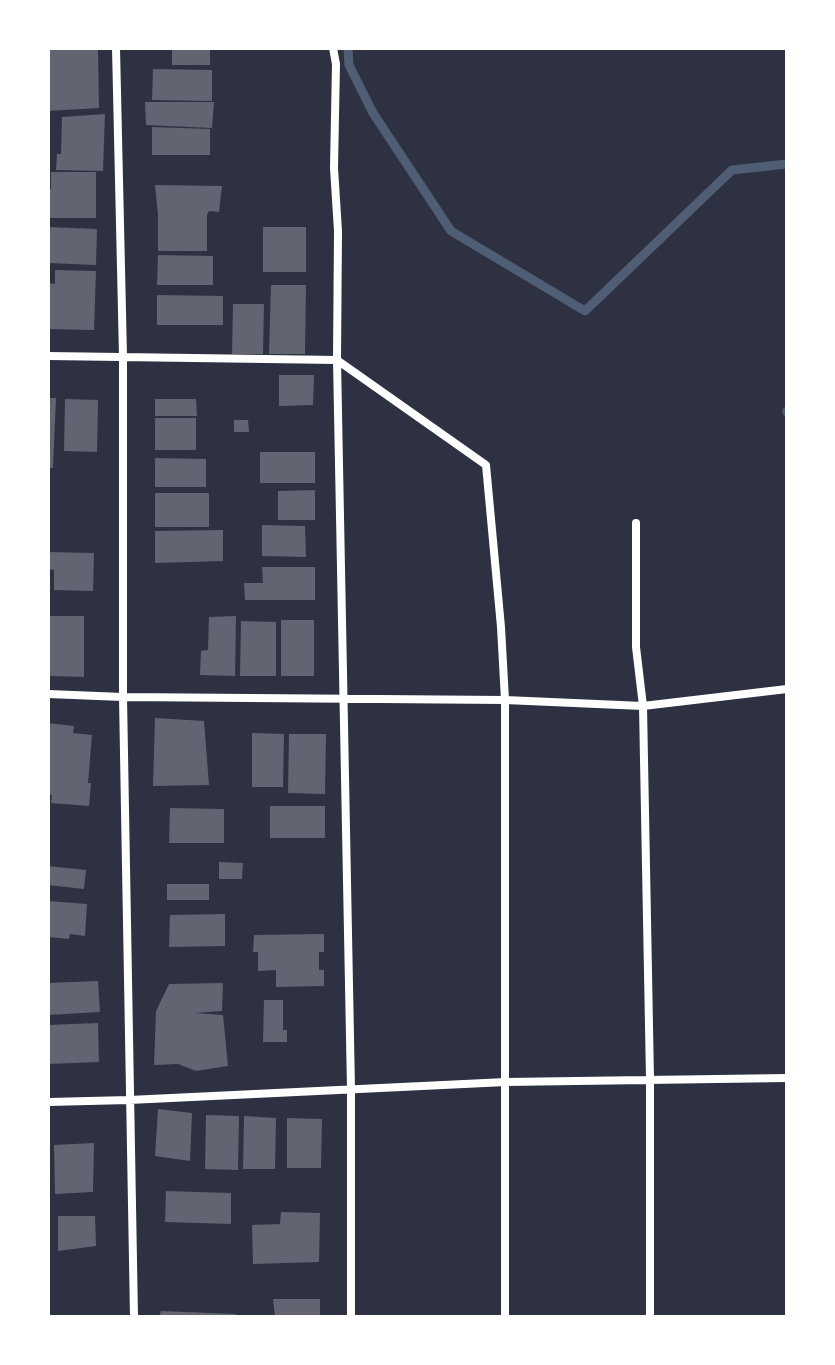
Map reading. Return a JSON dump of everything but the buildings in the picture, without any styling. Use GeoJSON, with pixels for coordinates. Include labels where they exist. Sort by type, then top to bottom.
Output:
{"type":"FeatureCollection","features":[{"type":"Feature","properties":{"kind":"street"},"geometry":{"type":"LineString","coordinates":[[116,48],[123,356],[123,697],[134,1317]]}},
{"type":"Feature","properties":{"kind":"street"},"geometry":{"type":"LineString","coordinates":[[333,48],[336,64],[334,168],[338,231],[337,360],[351,1089],[351,1317]]}},
{"type":"Feature","properties":{"kind":"street"},"geometry":{"type":"LineString","coordinates":[[48,356],[337,360],[486,465],[505,700],[505,1317]]}},
{"type":"Feature","properties":{"kind":"street"},"geometry":{"type":"LineString","coordinates":[[636,523],[636,647],[643,706],[650,1079],[650,1317]]}},
{"type":"Feature","properties":{"kind":"street"},"geometry":{"type":"LineString","coordinates":[[48,694],[505,700],[643,706],[787,689]]}},
{"type":"Feature","properties":{"kind":"street"},"geometry":{"type":"LineString","coordinates":[[48,1102],[506,1082],[787,1078]]}},
{"type":"Feature","properties":{"kind":"waterway"},"geometry":{"type":"LineString","coordinates":[[348,48],[349,65],[373,113],[451,231],[585,311],[732,170],[787,164]]}}]}
